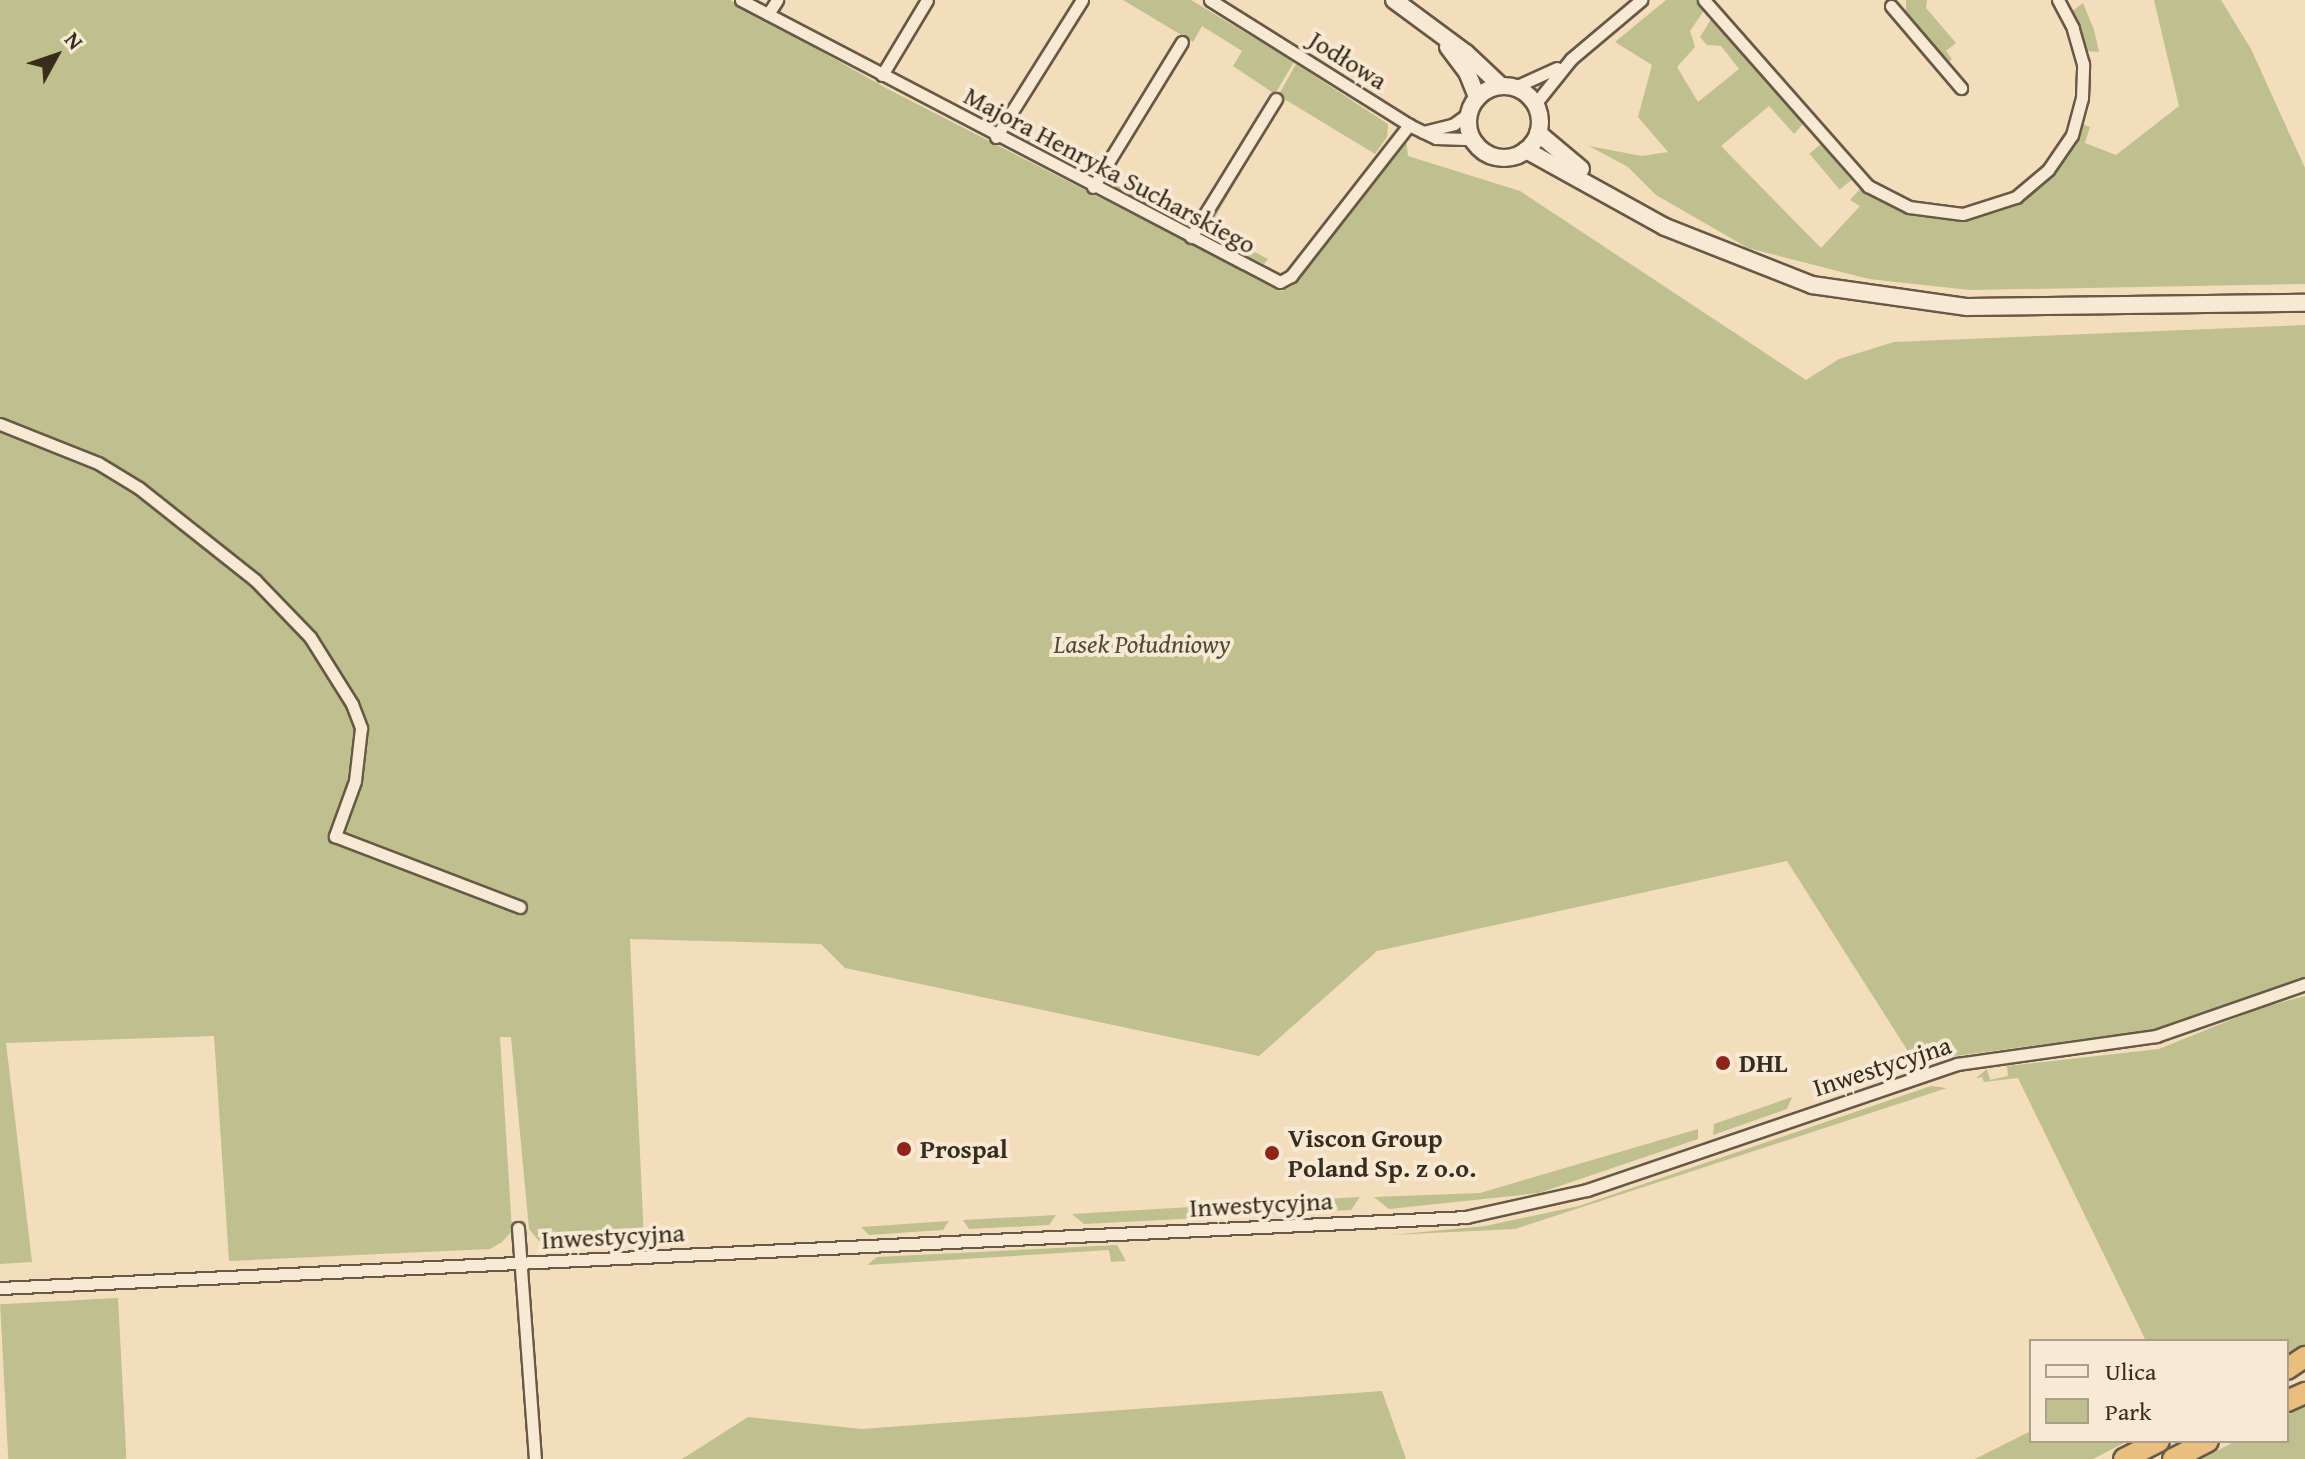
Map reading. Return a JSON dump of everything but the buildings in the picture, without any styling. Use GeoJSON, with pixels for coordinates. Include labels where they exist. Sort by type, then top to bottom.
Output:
{"type":"FeatureCollection","features":[{"type":"Feature","properties":{"kind":"highway"},"geometry":{"type":"LineString","coordinates":[[2124,1459],[2155,1443]]}},
{"type":"Feature","properties":{"kind":"highway"},"geometry":{"type":"LineString","coordinates":[[2173,1459],[2204,1443]]}},
{"type":"Feature","properties":{"kind":"main road"},"geometry":{"type":"LineString","coordinates":[[1394,0],[1535,104],[1538,133],[1526,150],[1503,158],[1491,156],[1472,139],[1469,113],[1477,97],[1508,86]]}},
{"type":"Feature","properties":{"kind":"main road"},"geometry":{"type":"LineString","coordinates":[[1437,33],[1467,72],[1477,97]]}},
{"type":"Feature","properties":{"kind":"main road"},"geometry":{"type":"LineString","coordinates":[[1538,133],[1603,189]]}},
{"type":"Feature","properties":{"kind":"main road"},"geometry":{"type":"LineString","coordinates":[[1526,150],[1603,189],[1665,227],[1745,262],[1812,285],[1967,307],[2305,303]]}},
{"type":"Feature","properties":{"kind":"street","name":"Majora Henryka Sucharskiego"},"geometry":{"type":"LineString","coordinates":[[741,0],[996,137],[1284,282],[1409,125]]}},
{"type":"Feature","properties":{"kind":"street"},"geometry":{"type":"LineString","coordinates":[[768,14],[777,0]]}},
{"type":"Feature","properties":{"kind":"street"},"geometry":{"type":"LineString","coordinates":[[882,75],[927,0]]}},
{"type":"Feature","properties":{"kind":"street"},"geometry":{"type":"LineString","coordinates":[[996,137],[1082,0]]}},
{"type":"Feature","properties":{"kind":"street","name":"Jodłowa"},"geometry":{"type":"LineString","coordinates":[[1210,0],[1409,125],[1436,138],[1472,139]]}},
{"type":"Feature","properties":{"kind":"street"},"geometry":{"type":"LineString","coordinates":[[1535,104],[1571,59],[1641,0]]}},
{"type":"Feature","properties":{"kind":"street"},"geometry":{"type":"LineString","coordinates":[[1704,0],[1868,186],[1909,207],[1963,214],[2016,197],[2048,170],[2072,135],[2082,98],[2083,64],[2073,28],[2058,0]]}},
{"type":"Feature","properties":{"kind":"street"},"geometry":{"type":"LineString","coordinates":[[1892,2],[1961,88]]}},
{"type":"Feature","properties":{"kind":"street"},"geometry":{"type":"LineString","coordinates":[[1093,187],[1182,42]]}},
{"type":"Feature","properties":{"kind":"street"},"geometry":{"type":"LineString","coordinates":[[1508,86],[1571,59]]}},
{"type":"Feature","properties":{"kind":"street"},"geometry":{"type":"LineString","coordinates":[[1191,237],[1276,99]]}},
{"type":"Feature","properties":{"kind":"street"},"geometry":{"type":"LineString","coordinates":[[1423,132],[1454,124],[1469,113]]}},
{"type":"Feature","properties":{"kind":"street"},"geometry":{"type":"LineString","coordinates":[[0,424],[98,463],[139,488],[255,580],[310,637],[346,692],[361,728],[355,781],[335,836],[520,907]]}},
{"type":"Feature","properties":{"kind":"street","name":"Inwestycyjna"},"geometry":{"type":"LineString","coordinates":[[0,1288],[1466,1217],[1587,1190],[1957,1064],[2141,1039],[2305,984]]}},
{"type":"Feature","properties":{"kind":"street"},"geometry":{"type":"LineString","coordinates":[[518,1228],[520,1263]]}},
{"type":"Feature","properties":{"kind":"street","name":"Inwestycyjna"},"geometry":{"type":"LineString","coordinates":[[520,1263],[535,1459]]}},
{"type":"Feature","properties":{"kind":"green space","name":"Lasek Południowy"},"geometry":{"type":"Polygon","coordinates":[[[0,0],[730,0],[886,88],[1282,291],[1292,286],[1406,138],[1408,156],[1520,191],[1806,380],[1839,359],[1894,342],[2305,325],[2305,977],[2151,1030],[1940,1058],[1864,1082],[1860,1074],[1911,1056],[1787,861],[1377,951],[1259,1056],[845,968],[821,944],[630,939],[644,1239],[555,1244],[539,1241],[529,1229],[511,1037],[500,1037],[512,1231],[502,1242],[490,1249],[229,1261],[214,1036],[6,1043],[32,1262],[0,1264],[0,0]]]}},
{"type":"Feature","properties":{"kind":"green space"},"geometry":{"type":"Polygon","coordinates":[[[1123,0],[1191,0],[1294,62],[1275,94],[1233,66],[1242,51],[1202,26],[1193,42],[1123,0]]]}},
{"type":"Feature","properties":{"kind":"green space"},"geometry":{"type":"Polygon","coordinates":[[[1666,0],[1699,0],[1705,9],[1690,31],[1695,47],[1677,67],[1698,102],[1739,69],[1721,46],[1707,45],[1700,37],[1713,16],[1803,124],[1794,134],[1769,106],[1721,146],[1821,248],[1860,206],[1850,200],[1861,188],[1901,212],[1963,219],[2026,197],[2064,157],[2082,124],[2090,127],[2085,143],[2116,155],[2179,106],[2154,0],[2221,0],[2251,49],[2305,168],[2305,284],[1970,290],[1869,279],[1748,248],[1656,195],[1628,167],[1589,146],[1642,156],[1668,152],[1638,117],[1652,65],[1615,42],[1666,0]]]}},
{"type":"Feature","properties":{"kind":"green space"},"geometry":{"type":"Polygon","coordinates":[[[1906,0],[1927,0],[1926,8],[1956,43],[1946,51],[1952,59],[1947,64],[1906,16],[1906,0]]]}},
{"type":"Feature","properties":{"kind":"green space"},"geometry":{"type":"Polygon","coordinates":[[[2083,3],[2099,52],[2085,51],[2071,12],[2083,3]]]}},
{"type":"Feature","properties":{"kind":"green space"},"geometry":{"type":"Polygon","coordinates":[[[1296,64],[1388,124],[1387,137],[1375,154],[1286,100],[1280,107],[1278,96],[1296,64]]]}},
{"type":"Feature","properties":{"kind":"green space"},"geometry":{"type":"Polygon","coordinates":[[[1036,80],[1017,117],[1020,129],[1091,165],[1100,162],[1119,135],[1095,173],[1086,175],[1007,130],[1036,80]]]}},
{"type":"Feature","properties":{"kind":"green space"},"geometry":{"type":"Polygon","coordinates":[[[1125,141],[1113,168],[1117,180],[1186,216],[1197,212],[1212,189],[1195,220],[1180,221],[1111,188],[1106,178],[1125,141]]]}},
{"type":"Feature","properties":{"kind":"green space"},"geometry":{"type":"Polygon","coordinates":[[[1821,144],[1851,180],[1840,190],[1810,154],[1821,144]]]}},
{"type":"Feature","properties":{"kind":"green space"},"geometry":{"type":"Polygon","coordinates":[[[1245,158],[1248,160],[1209,228],[1268,259],[1264,264],[1211,239],[1204,227],[1245,158]]]}},
{"type":"Feature","properties":{"kind":"green space"},"geometry":{"type":"Polygon","coordinates":[[[2305,996],[2305,1349],[2289,1358],[2289,1339],[2145,1339],[2018,1078],[1984,1082],[1982,1077],[1976,1078],[1987,1069],[1990,1080],[2008,1076],[2007,1066],[2159,1049],[2260,1008],[2305,996]]]}},
{"type":"Feature","properties":{"kind":"green space"},"geometry":{"type":"Polygon","coordinates":[[[1931,1086],[1947,1088],[1515,1229],[1391,1235],[1485,1226],[1579,1206],[1931,1086]]]}},
{"type":"Feature","properties":{"kind":"green space"},"geometry":{"type":"Polygon","coordinates":[[[1792,1097],[1787,1109],[1713,1135],[1714,1124],[1792,1097]]]}},
{"type":"Feature","properties":{"kind":"green space"},"geometry":{"type":"Polygon","coordinates":[[[1698,1129],[1698,1139],[1539,1193],[1389,1209],[1374,1197],[1480,1193],[1698,1129]]]}},
{"type":"Feature","properties":{"kind":"green space"},"geometry":{"type":"Polygon","coordinates":[[[1360,1197],[1351,1210],[1084,1224],[1072,1214],[1360,1197]]]}},
{"type":"Feature","properties":{"kind":"green space"},"geometry":{"type":"Polygon","coordinates":[[[1056,1215],[1049,1225],[969,1229],[963,1220],[1056,1215]]]}},
{"type":"Feature","properties":{"kind":"green space"},"geometry":{"type":"Polygon","coordinates":[[[949,1221],[943,1230],[869,1235],[861,1227],[949,1221]]]}},
{"type":"Feature","properties":{"kind":"green space"},"geometry":{"type":"Polygon","coordinates":[[[1117,1245],[1126,1261],[1111,1262],[1109,1250],[867,1265],[877,1257],[1117,1245]]]}},
{"type":"Feature","properties":{"kind":"green space"},"geometry":{"type":"Polygon","coordinates":[[[118,1298],[126,1459],[8,1459],[0,1304],[118,1298]]]}},
{"type":"Feature","properties":{"kind":"green space"},"geometry":{"type":"Polygon","coordinates":[[[1382,1391],[1406,1459],[682,1459],[748,1417],[862,1429],[1382,1391]]]}},
{"type":"Feature","properties":{"kind":"green space"},"geometry":{"type":"Polygon","coordinates":[[[2305,1406],[2305,1459],[2201,1459],[2232,1443],[2289,1443],[2289,1414],[2305,1406]]]}},
{"type":"Feature","properties":{"kind":"green space"},"geometry":{"type":"Polygon","coordinates":[[[2029,1432],[2029,1443],[2124,1443],[2093,1459],[1975,1459],[2029,1432]]]}},
{"type":"Feature","properties":{"kind":"place","name":"DHL"},"geometry":{"type":"Point","coordinates":[1723,1063]}},
{"type":"Feature","properties":{"kind":"place","name":"Prospal"},"geometry":{"type":"Point","coordinates":[904,1149]}},
{"type":"Feature","properties":{"kind":"place","name":"Viscon Group Poland Sp. z o.o."},"geometry":{"type":"Point","coordinates":[1272,1153]}}]}
